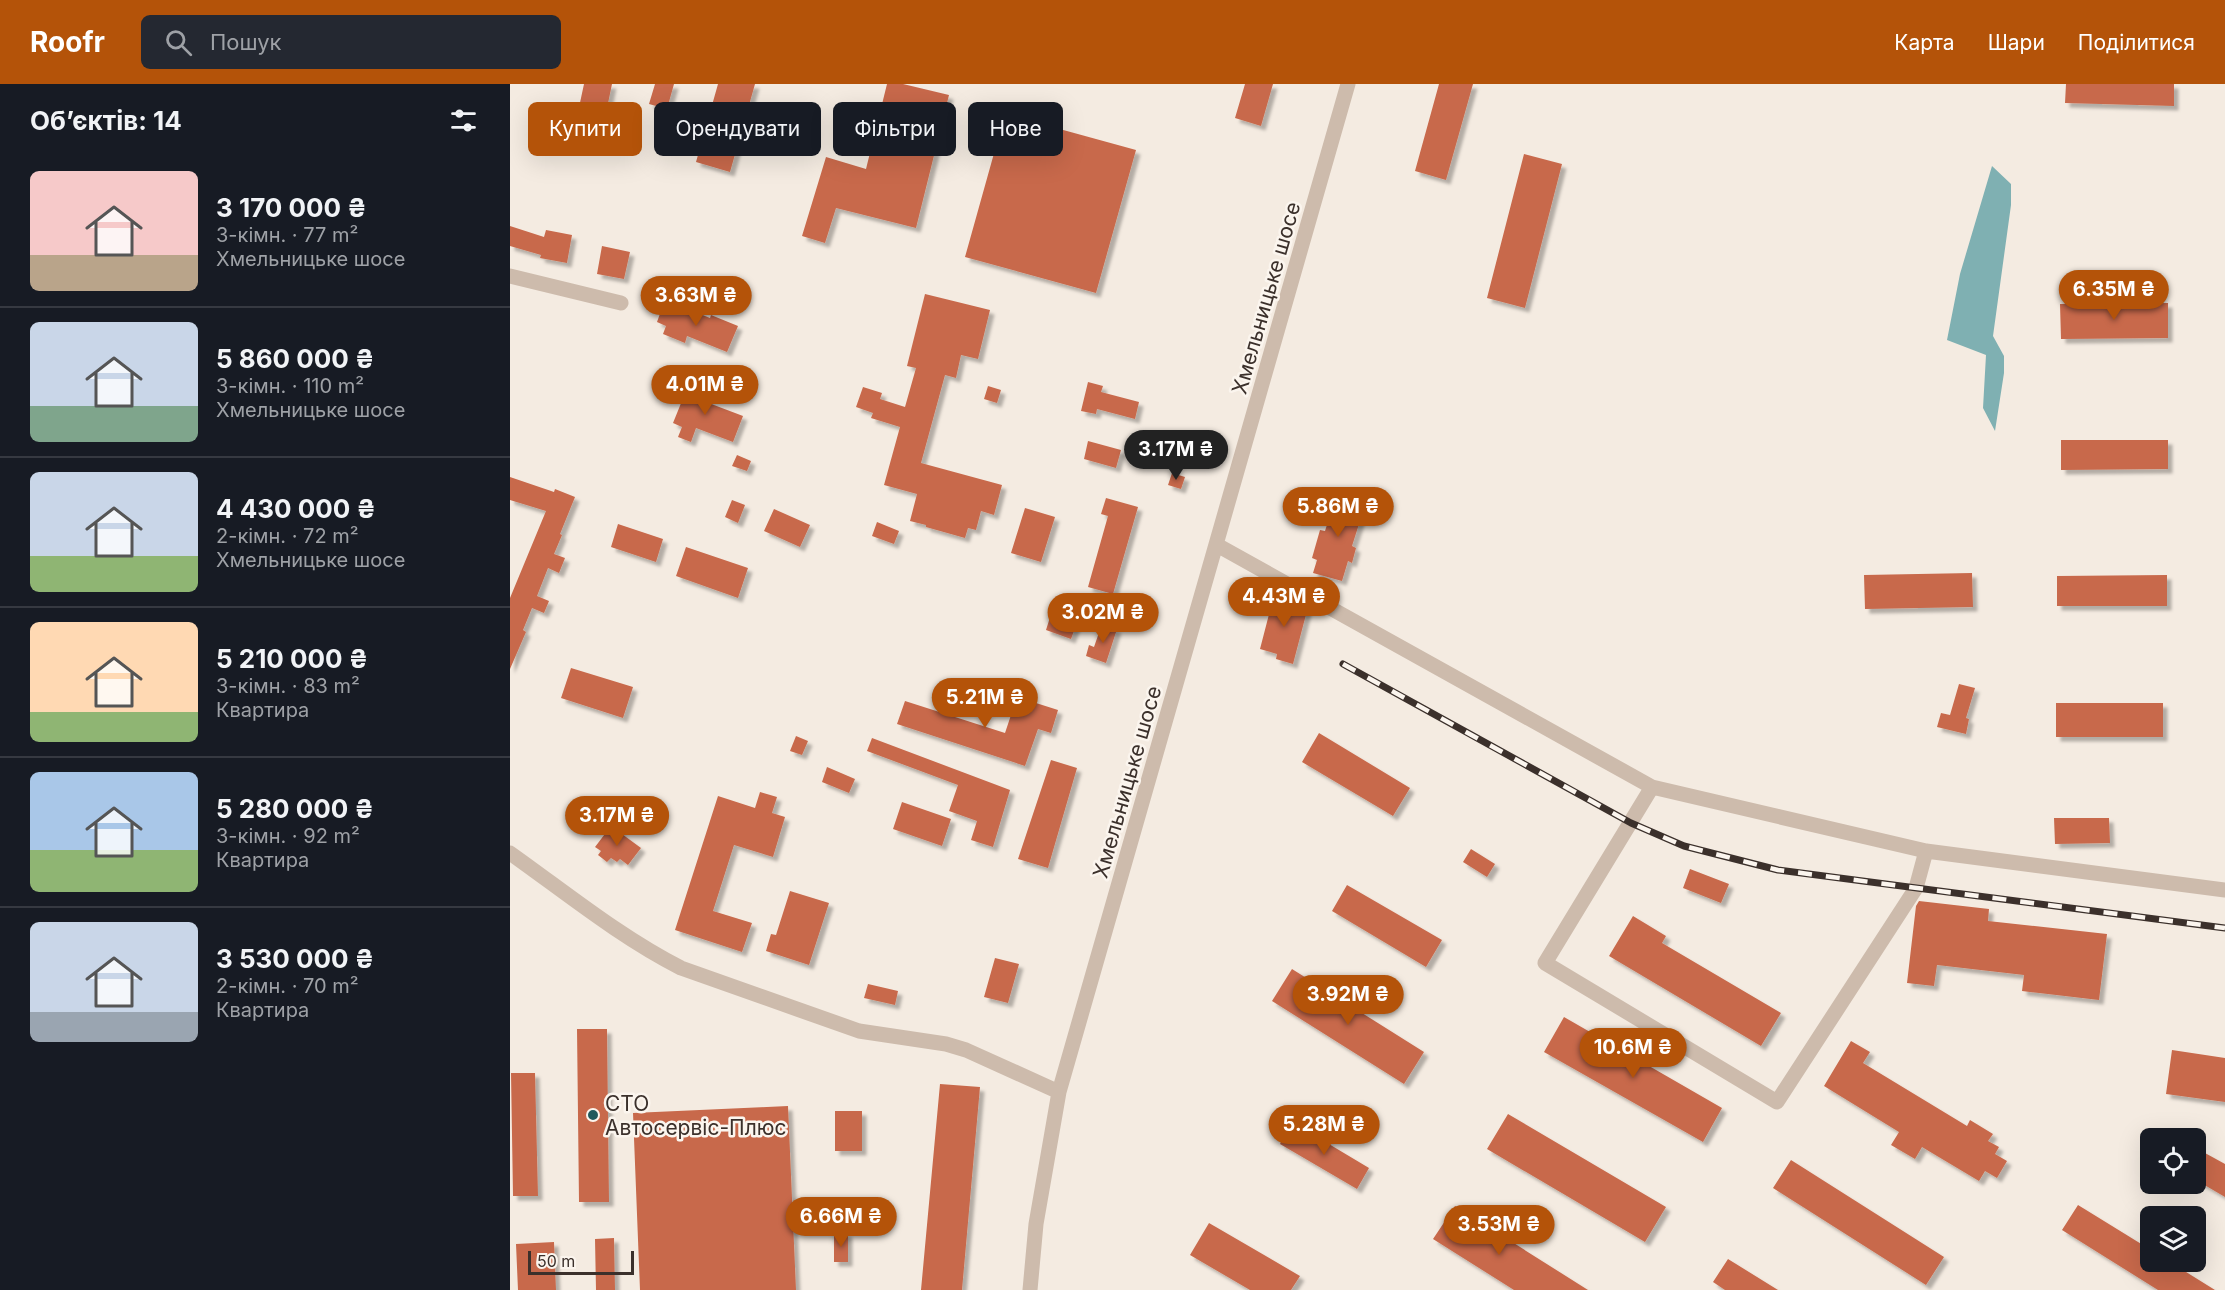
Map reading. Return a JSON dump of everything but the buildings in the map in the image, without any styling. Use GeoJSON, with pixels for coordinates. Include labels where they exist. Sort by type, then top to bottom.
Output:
{"type":"FeatureCollection","features":[{"type":"Feature","properties":{"kind":"street","name":"Хмельницьке шосе"},"geometry":{"type":"LineString","coordinates":[[1030,1290],[1036,1224],[1059,1092],[1348,84]]}},
{"type":"Feature","properties":{"kind":"street"},"geometry":{"type":"LineString","coordinates":[[510,276],[621,303]]}},
{"type":"Feature","properties":{"kind":"street"},"geometry":{"type":"LineString","coordinates":[[1217,545],[1652,787],[1926,851],[2225,890]]}},
{"type":"Feature","properties":{"kind":"street"},"geometry":{"type":"LineString","coordinates":[[1652,787],[1545,963],[1777,1102],[1916,888],[1926,851]]}},
{"type":"Feature","properties":{"kind":"street"},"geometry":{"type":"LineString","coordinates":[[510,853],[607,921],[681,968],[859,1031],[956,1047],[1059,1092]]}},
{"type":"Feature","properties":{"kind":"water"},"geometry":{"type":"Polygon","coordinates":[[[1992,166],[2011,184],[2011,205],[1993,336],[2004,356],[2004,373],[1995,431],[1983,408],[1986,355],[1947,340],[1960,274],[1992,166]]]}},
{"type":"Feature","properties":{"kind":"railway"},"geometry":{"type":"LineString","coordinates":[[1343,664],[1631,823],[1684,846],[1778,870],[2225,928]]}},
{"type":"Feature","properties":{"kind":"place","name":"СТО Автосервіс-Плюс"},"geometry":{"type":"Point","coordinates":[593,1115]}}]}
